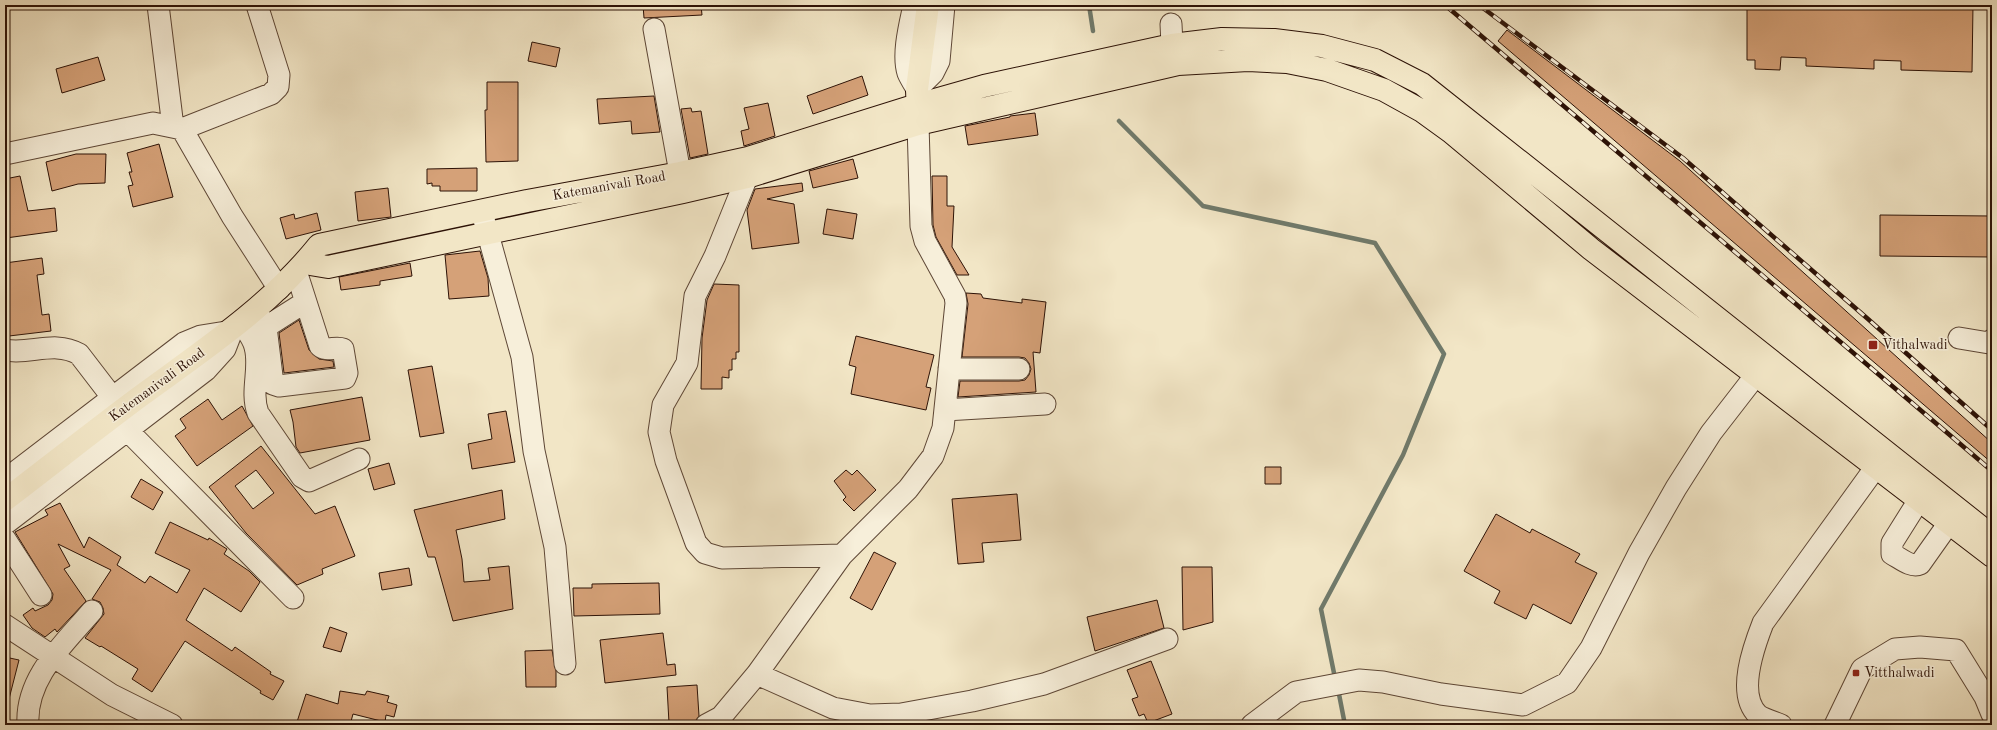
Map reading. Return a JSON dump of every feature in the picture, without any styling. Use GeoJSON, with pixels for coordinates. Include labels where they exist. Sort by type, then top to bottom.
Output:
{"type":"FeatureCollection","features":[{"type":"Feature","properties":{"kind":"main road"},"geometry":{"type":"LineString","coordinates":[[928,5],[922,48],[917,106],[984,86],[1075,77],[1174,44],[1222,39],[1274,40],[1322,46],[1375,60],[1422,84],[1434,93],[1762,367],[1881,460],[1992,536]]}},
{"type":"Feature","properties":{"kind":"main road"},"geometry":{"type":"LineString","coordinates":[[1174,44],[1248,60],[1287,62],[1326,70],[1377,88],[1422,111],[1452,132],[1591,249],[1762,367]]}},
{"type":"Feature","properties":{"kind":"main road"},"geometry":{"type":"LineString","coordinates":[[1422,111],[1434,93]]}},
{"type":"Feature","properties":{"kind":"main road","name":"Katemanivali Road"},"geometry":{"type":"LineString","coordinates":[[5,500],[141,396],[248,323],[319,245],[748,158],[917,106]]}},
{"type":"Feature","properties":{"kind":"main road","name":"Katemanivali Road"},"geometry":{"type":"LineString","coordinates":[[300,267],[328,267],[683,192],[747,177],[917,106]]}},
{"type":"Feature","properties":{"kind":"main road"},"geometry":{"type":"LineString","coordinates":[[1881,460],[1919,500],[1992,556]]}},
{"type":"Feature","properties":{"kind":"street"},"geometry":{"type":"LineString","coordinates":[[158,5],[177,128],[279,289]]}},
{"type":"Feature","properties":{"kind":"street"},"geometry":{"type":"LineString","coordinates":[[5,154],[69,139],[153,123],[177,128],[271,94],[278,87],[279,75],[257,5]]}},
{"type":"Feature","properties":{"kind":"street"},"geometry":{"type":"LineString","coordinates":[[716,722],[757,674],[842,555],[908,489],[933,456],[940,442],[945,410],[956,303],[955,296],[925,241],[922,226],[917,106],[908,72],[907,59],[908,37],[914,5]]}},
{"type":"Feature","properties":{"kind":"street"},"geometry":{"type":"LineString","coordinates":[[917,106],[939,61],[944,5]]}},
{"type":"Feature","properties":{"kind":"street"},"geometry":{"type":"LineString","coordinates":[[654,29],[680,173]]}},
{"type":"Feature","properties":{"kind":"street"},"geometry":{"type":"LineString","coordinates":[[747,177],[714,256],[695,296],[687,363],[663,404],[659,432],[666,461],[696,543],[705,553],[722,558],[842,555]]}},
{"type":"Feature","properties":{"kind":"street"},"geometry":{"type":"LineString","coordinates":[[481,211],[522,357],[534,451],[555,547],[565,664]]}},
{"type":"Feature","properties":{"kind":"street"},"geometry":{"type":"LineString","coordinates":[[248,323],[256,348],[272,381],[276,386],[343,378],[346,376],[343,349],[323,348],[318,342],[300,267]]}},
{"type":"Feature","properties":{"kind":"street"},"geometry":{"type":"LineString","coordinates":[[5,480],[184,343],[201,336],[248,323],[299,306]]}},
{"type":"Feature","properties":{"kind":"street"},"geometry":{"type":"LineString","coordinates":[[5,524],[206,370],[248,323]]}},
{"type":"Feature","properties":{"kind":"street"},"geometry":{"type":"LineString","coordinates":[[1959,338],[1989,343],[1992,340]]}},
{"type":"Feature","properties":{"kind":"street"},"geometry":{"type":"LineString","coordinates":[[5,350],[51,347],[71,350],[79,354],[112,398]]}},
{"type":"Feature","properties":{"kind":"street"},"geometry":{"type":"LineString","coordinates":[[263,362],[255,404],[258,413],[305,480],[309,481],[359,459]]}},
{"type":"Feature","properties":{"kind":"street"},"geometry":{"type":"LineString","coordinates":[[1252,725],[1296,692],[1359,680],[1383,682],[1441,694],[1523,705],[1567,683],[1591,648],[1639,553],[1676,488],[1711,433],[1762,367]]}},
{"type":"Feature","properties":{"kind":"street"},"geometry":{"type":"LineString","coordinates":[[949,369],[1019,369]]}},
{"type":"Feature","properties":{"kind":"street"},"geometry":{"type":"LineString","coordinates":[[945,410],[1045,404]]}},
{"type":"Feature","properties":{"kind":"street"},"geometry":{"type":"LineString","coordinates":[[128,430],[293,598]]}},
{"type":"Feature","properties":{"kind":"street"},"geometry":{"type":"LineString","coordinates":[[1781,725],[1758,715],[1750,700],[1747,677],[1755,644],[1763,623],[1881,460]]}},
{"type":"Feature","properties":{"kind":"street"},"geometry":{"type":"LineString","coordinates":[[1919,500],[1892,543],[1892,554],[1911,565],[1916,566],[1920,564],[1949,523]]}},
{"type":"Feature","properties":{"kind":"street"},"geometry":{"type":"LineString","coordinates":[[5,539],[41,595]]}},
{"type":"Feature","properties":{"kind":"street"},"geometry":{"type":"LineString","coordinates":[[28,725],[30,700],[38,677],[92,610]]}},
{"type":"Feature","properties":{"kind":"street"},"geometry":{"type":"LineString","coordinates":[[5,625],[53,658],[112,695],[172,725]]}},
{"type":"Feature","properties":{"kind":"street"},"geometry":{"type":"LineString","coordinates":[[757,674],[833,708],[870,720],[948,706],[1044,684],[1167,639]]}},
{"type":"Feature","properties":{"kind":"street"},"geometry":{"type":"LineString","coordinates":[[1835,725],[1862,669],[1895,649],[1920,647],[1956,650],[1985,697],[1992,714]]}},
{"type":"Feature","properties":{"kind":"building"},"geometry":{"type":"Polygon","coordinates":[[[643,5],[701,5],[702,15],[644,18],[643,5]]]}},
{"type":"Feature","properties":{"kind":"building"},"geometry":{"type":"Polygon","coordinates":[[[1758,5],[1875,5],[1875,7],[1973,5],[1972,72],[1901,70],[1901,61],[1874,60],[1874,69],[1806,66],[1806,58],[1781,57],[1780,70],[1755,69],[1755,60],[1747,60],[1747,6],[1757,7],[1758,5]]]}},
{"type":"Feature","properties":{"kind":"building"},"geometry":{"type":"Polygon","coordinates":[[[1507,30],[1680,161],[1992,443],[1992,463],[1498,41],[1507,30]]]}},
{"type":"Feature","properties":{"kind":"building"},"geometry":{"type":"Polygon","coordinates":[[[532,42],[560,48],[556,67],[528,61],[532,42]]]}},
{"type":"Feature","properties":{"kind":"building"},"geometry":{"type":"Polygon","coordinates":[[[98,57],[105,80],[62,93],[56,69],[98,57]]]}},
{"type":"Feature","properties":{"kind":"building"},"geometry":{"type":"Polygon","coordinates":[[[862,76],[868,95],[813,114],[807,96],[862,76]]]}},
{"type":"Feature","properties":{"kind":"building"},"geometry":{"type":"Polygon","coordinates":[[[487,82],[518,82],[518,161],[486,162],[485,110],[487,110],[487,82]]]}},
{"type":"Feature","properties":{"kind":"building"},"geometry":{"type":"Polygon","coordinates":[[[654,96],[660,132],[632,134],[631,121],[599,124],[597,99],[654,96]]]}},
{"type":"Feature","properties":{"kind":"building"},"geometry":{"type":"Polygon","coordinates":[[[768,103],[775,136],[744,146],[741,131],[749,129],[744,108],[768,103]]]}},
{"type":"Feature","properties":{"kind":"building"},"geometry":{"type":"Polygon","coordinates":[[[691,108],[692,112],[701,111],[708,154],[690,158],[681,109],[691,108]]]}},
{"type":"Feature","properties":{"kind":"building"},"geometry":{"type":"Polygon","coordinates":[[[1035,113],[1038,135],[968,145],[965,126],[1010,116],[1035,113]]]}},
{"type":"Feature","properties":{"kind":"building"},"geometry":{"type":"Polygon","coordinates":[[[159,144],[173,197],[133,207],[128,186],[133,185],[129,172],[132,172],[127,153],[159,144]]]}},
{"type":"Feature","properties":{"kind":"building"},"geometry":{"type":"Polygon","coordinates":[[[76,154],[106,154],[105,183],[78,184],[52,191],[46,162],[76,154]]]}},
{"type":"Feature","properties":{"kind":"building"},"geometry":{"type":"Polygon","coordinates":[[[853,159],[858,178],[813,188],[809,171],[853,159]]]}},
{"type":"Feature","properties":{"kind":"building"},"geometry":{"type":"Polygon","coordinates":[[[477,168],[477,191],[440,191],[440,186],[432,186],[432,183],[427,184],[427,169],[477,168]]]}},
{"type":"Feature","properties":{"kind":"building"},"geometry":{"type":"Polygon","coordinates":[[[20,176],[28,211],[55,208],[57,231],[6,238],[5,179],[20,176]]]}},
{"type":"Feature","properties":{"kind":"building"},"geometry":{"type":"Polygon","coordinates":[[[932,176],[947,176],[947,206],[954,206],[952,247],[969,275],[957,275],[936,237],[933,225],[932,176]]]}},
{"type":"Feature","properties":{"kind":"building"},"geometry":{"type":"Polygon","coordinates":[[[802,183],[803,191],[767,199],[794,204],[799,243],[752,249],[747,210],[755,189],[802,183]]]}},
{"type":"Feature","properties":{"kind":"building"},"geometry":{"type":"Polygon","coordinates":[[[388,188],[391,217],[358,221],[355,192],[388,188]]]}},
{"type":"Feature","properties":{"kind":"building"},"geometry":{"type":"Polygon","coordinates":[[[827,209],[857,214],[853,239],[823,234],[827,209]]]}},
{"type":"Feature","properties":{"kind":"building"},"geometry":{"type":"Polygon","coordinates":[[[317,213],[321,230],[286,239],[280,218],[294,214],[295,219],[317,213]]]}},
{"type":"Feature","properties":{"kind":"building"},"geometry":{"type":"Polygon","coordinates":[[[1880,215],[1992,216],[1992,257],[1880,256],[1880,215]]]}},
{"type":"Feature","properties":{"kind":"building"},"geometry":{"type":"Polygon","coordinates":[[[480,251],[488,278],[489,296],[449,299],[445,255],[480,251]]]}},
{"type":"Feature","properties":{"kind":"building"},"geometry":{"type":"Polygon","coordinates":[[[42,258],[44,274],[37,275],[42,315],[49,314],[51,331],[9,336],[5,300],[5,263],[42,258]]]}},
{"type":"Feature","properties":{"kind":"building"},"geometry":{"type":"Polygon","coordinates":[[[410,263],[412,276],[380,281],[380,285],[341,290],[339,277],[410,263]]]}},
{"type":"Feature","properties":{"kind":"building"},"geometry":{"type":"Polygon","coordinates":[[[714,284],[739,285],[739,352],[736,352],[736,359],[732,359],[732,370],[729,370],[729,378],[722,377],[722,389],[701,389],[702,338],[707,300],[714,284]]]}},
{"type":"Feature","properties":{"kind":"building"},"geometry":{"type":"Polygon","coordinates":[[[966,293],[981,294],[983,298],[1022,303],[1022,299],[1046,302],[1040,353],[1033,352],[1036,392],[958,397],[960,381],[1025,380],[1031,369],[1025,358],[962,357],[968,304],[966,293]]]}},
{"type":"Feature","properties":{"kind":"building"},"geometry":{"type":"Polygon","coordinates":[[[299,320],[309,350],[319,359],[333,361],[334,367],[284,373],[279,333],[299,320]]]}},
{"type":"Feature","properties":{"kind":"building"},"geometry":{"type":"Polygon","coordinates":[[[856,336],[934,355],[926,387],[931,388],[926,410],[851,394],[856,367],[849,365],[856,336]]]}},
{"type":"Feature","properties":{"kind":"building"},"geometry":{"type":"Polygon","coordinates":[[[432,366],[444,433],[420,437],[408,370],[432,366]]]}},
{"type":"Feature","properties":{"kind":"building"},"geometry":{"type":"Polygon","coordinates":[[[362,397],[370,440],[300,453],[296,447],[290,410],[362,397]]]}},
{"type":"Feature","properties":{"kind":"building"},"geometry":{"type":"Polygon","coordinates":[[[208,399],[222,420],[242,406],[253,426],[197,466],[175,436],[186,428],[180,419],[208,399]]]}},
{"type":"Feature","properties":{"kind":"building"},"geometry":{"type":"Polygon","coordinates":[[[506,411],[515,462],[472,469],[468,444],[492,439],[488,414],[506,411]]]}},
{"type":"Feature","properties":{"kind":"building"},"geometry":{"type":"Polygon","coordinates":[[[261,446],[315,514],[335,506],[355,556],[322,569],[323,574],[297,585],[246,533],[209,487],[261,446]],[[256,470],[235,486],[253,509],[274,493],[256,470]]]}},
{"type":"Feature","properties":{"kind":"building"},"geometry":{"type":"Polygon","coordinates":[[[389,463],[395,484],[374,490],[368,469],[389,463]]]}},
{"type":"Feature","properties":{"kind":"building"},"geometry":{"type":"Polygon","coordinates":[[[1265,467],[1281,467],[1281,484],[1265,484],[1265,467]]]}},
{"type":"Feature","properties":{"kind":"building"},"geometry":{"type":"Polygon","coordinates":[[[846,470],[852,475],[857,470],[876,490],[854,511],[843,500],[846,497],[834,481],[846,470]]]}},
{"type":"Feature","properties":{"kind":"building"},"geometry":{"type":"Polygon","coordinates":[[[141,479],[163,492],[153,510],[131,497],[141,479]]]}},
{"type":"Feature","properties":{"kind":"building"},"geometry":{"type":"Polygon","coordinates":[[[502,490],[505,519],[456,530],[462,559],[464,582],[490,580],[488,568],[509,566],[513,609],[453,621],[435,557],[428,557],[414,510],[502,490]]]}},
{"type":"Feature","properties":{"kind":"building"},"geometry":{"type":"Polygon","coordinates":[[[1017,494],[1021,540],[982,543],[984,562],[958,564],[952,499],[1017,494]]]}},
{"type":"Feature","properties":{"kind":"building"},"geometry":{"type":"Polygon","coordinates":[[[60,503],[84,548],[89,537],[121,557],[117,565],[145,583],[150,576],[177,593],[190,570],[155,553],[170,522],[208,540],[209,538],[227,549],[224,554],[249,571],[260,582],[241,612],[204,588],[186,620],[232,651],[235,647],[271,672],[270,674],[284,681],[273,700],[260,693],[261,691],[185,641],[152,692],[132,679],[138,669],[85,638],[104,614],[100,602],[92,599],[111,570],[58,544],[70,566],[64,569],[86,601],[57,632],[55,629],[45,637],[32,628],[23,615],[33,608],[35,611],[48,605],[52,600],[53,594],[15,532],[48,515],[45,510],[60,503]]]}},
{"type":"Feature","properties":{"kind":"building"},"geometry":{"type":"Polygon","coordinates":[[[1496,514],[1530,533],[1532,529],[1580,554],[1575,562],[1597,573],[1571,624],[1533,604],[1526,619],[1494,603],[1500,591],[1464,571],[1496,514]]]}},
{"type":"Feature","properties":{"kind":"building"},"geometry":{"type":"Polygon","coordinates":[[[874,552],[896,563],[872,610],[850,598],[874,552]]]}},
{"type":"Feature","properties":{"kind":"building"},"geometry":{"type":"Polygon","coordinates":[[[1182,567],[1212,567],[1213,622],[1183,630],[1182,567]]]}},
{"type":"Feature","properties":{"kind":"building"},"geometry":{"type":"Polygon","coordinates":[[[409,568],[412,585],[382,590],[379,573],[409,568]]]}},
{"type":"Feature","properties":{"kind":"building"},"geometry":{"type":"Polygon","coordinates":[[[659,583],[660,614],[574,616],[573,588],[592,588],[592,584],[659,583]]]}},
{"type":"Feature","properties":{"kind":"building"},"geometry":{"type":"Polygon","coordinates":[[[1157,600],[1164,628],[1095,651],[1087,617],[1157,600]]]}},
{"type":"Feature","properties":{"kind":"building"},"geometry":{"type":"Polygon","coordinates":[[[330,627],[347,633],[341,652],[323,647],[330,627]]]}},
{"type":"Feature","properties":{"kind":"building"},"geometry":{"type":"Polygon","coordinates":[[[663,633],[667,665],[675,664],[676,675],[605,683],[600,640],[663,633]]]}},
{"type":"Feature","properties":{"kind":"building"},"geometry":{"type":"Polygon","coordinates":[[[552,650],[556,671],[556,687],[526,687],[525,651],[552,650]]]}},
{"type":"Feature","properties":{"kind":"building"},"geometry":{"type":"Polygon","coordinates":[[[5,657],[19,660],[9,699],[5,698],[5,657]]]}},
{"type":"Feature","properties":{"kind":"building"},"geometry":{"type":"Polygon","coordinates":[[[1151,661],[1172,714],[1148,723],[1144,714],[1139,716],[1132,699],[1138,697],[1127,670],[1151,661]]]}},
{"type":"Feature","properties":{"kind":"building"},"geometry":{"type":"Polygon","coordinates":[[[697,685],[699,716],[695,722],[669,723],[667,687],[697,685]]]}},
{"type":"Feature","properties":{"kind":"building"},"geometry":{"type":"Polygon","coordinates":[[[340,691],[365,695],[367,691],[389,696],[387,702],[397,705],[394,717],[386,715],[385,722],[353,714],[350,725],[296,725],[306,694],[338,704],[340,691]]]}},
{"type":"Feature","properties":{"kind":"waterway"},"geometry":{"type":"LineString","coordinates":[[1089,5],[1093,31]]}},
{"type":"Feature","properties":{"kind":"waterway"},"geometry":{"type":"LineString","coordinates":[[1119,121],[1203,206],[1375,243],[1444,354],[1403,455],[1321,609],[1335,678]]}},
{"type":"Feature","properties":{"kind":"waterway"},"geometry":{"type":"LineString","coordinates":[[1338,689],[1345,725]]}},
{"type":"Feature","properties":{"kind":"railway"},"geometry":{"type":"LineString","coordinates":[[1445,5],[1992,471]]}},
{"type":"Feature","properties":{"kind":"railway"},"geometry":{"type":"LineString","coordinates":[[1479,5],[1683,158],[1868,319],[1992,430]]}},
{"type":"Feature","properties":{"kind":"place","name":"Vithalwadi"},"geometry":{"type":"Point","coordinates":[1873,345]}},
{"type":"Feature","properties":{"kind":"place","name":"Vitthalwadi"},"geometry":{"type":"Point","coordinates":[1856,673]}}]}
